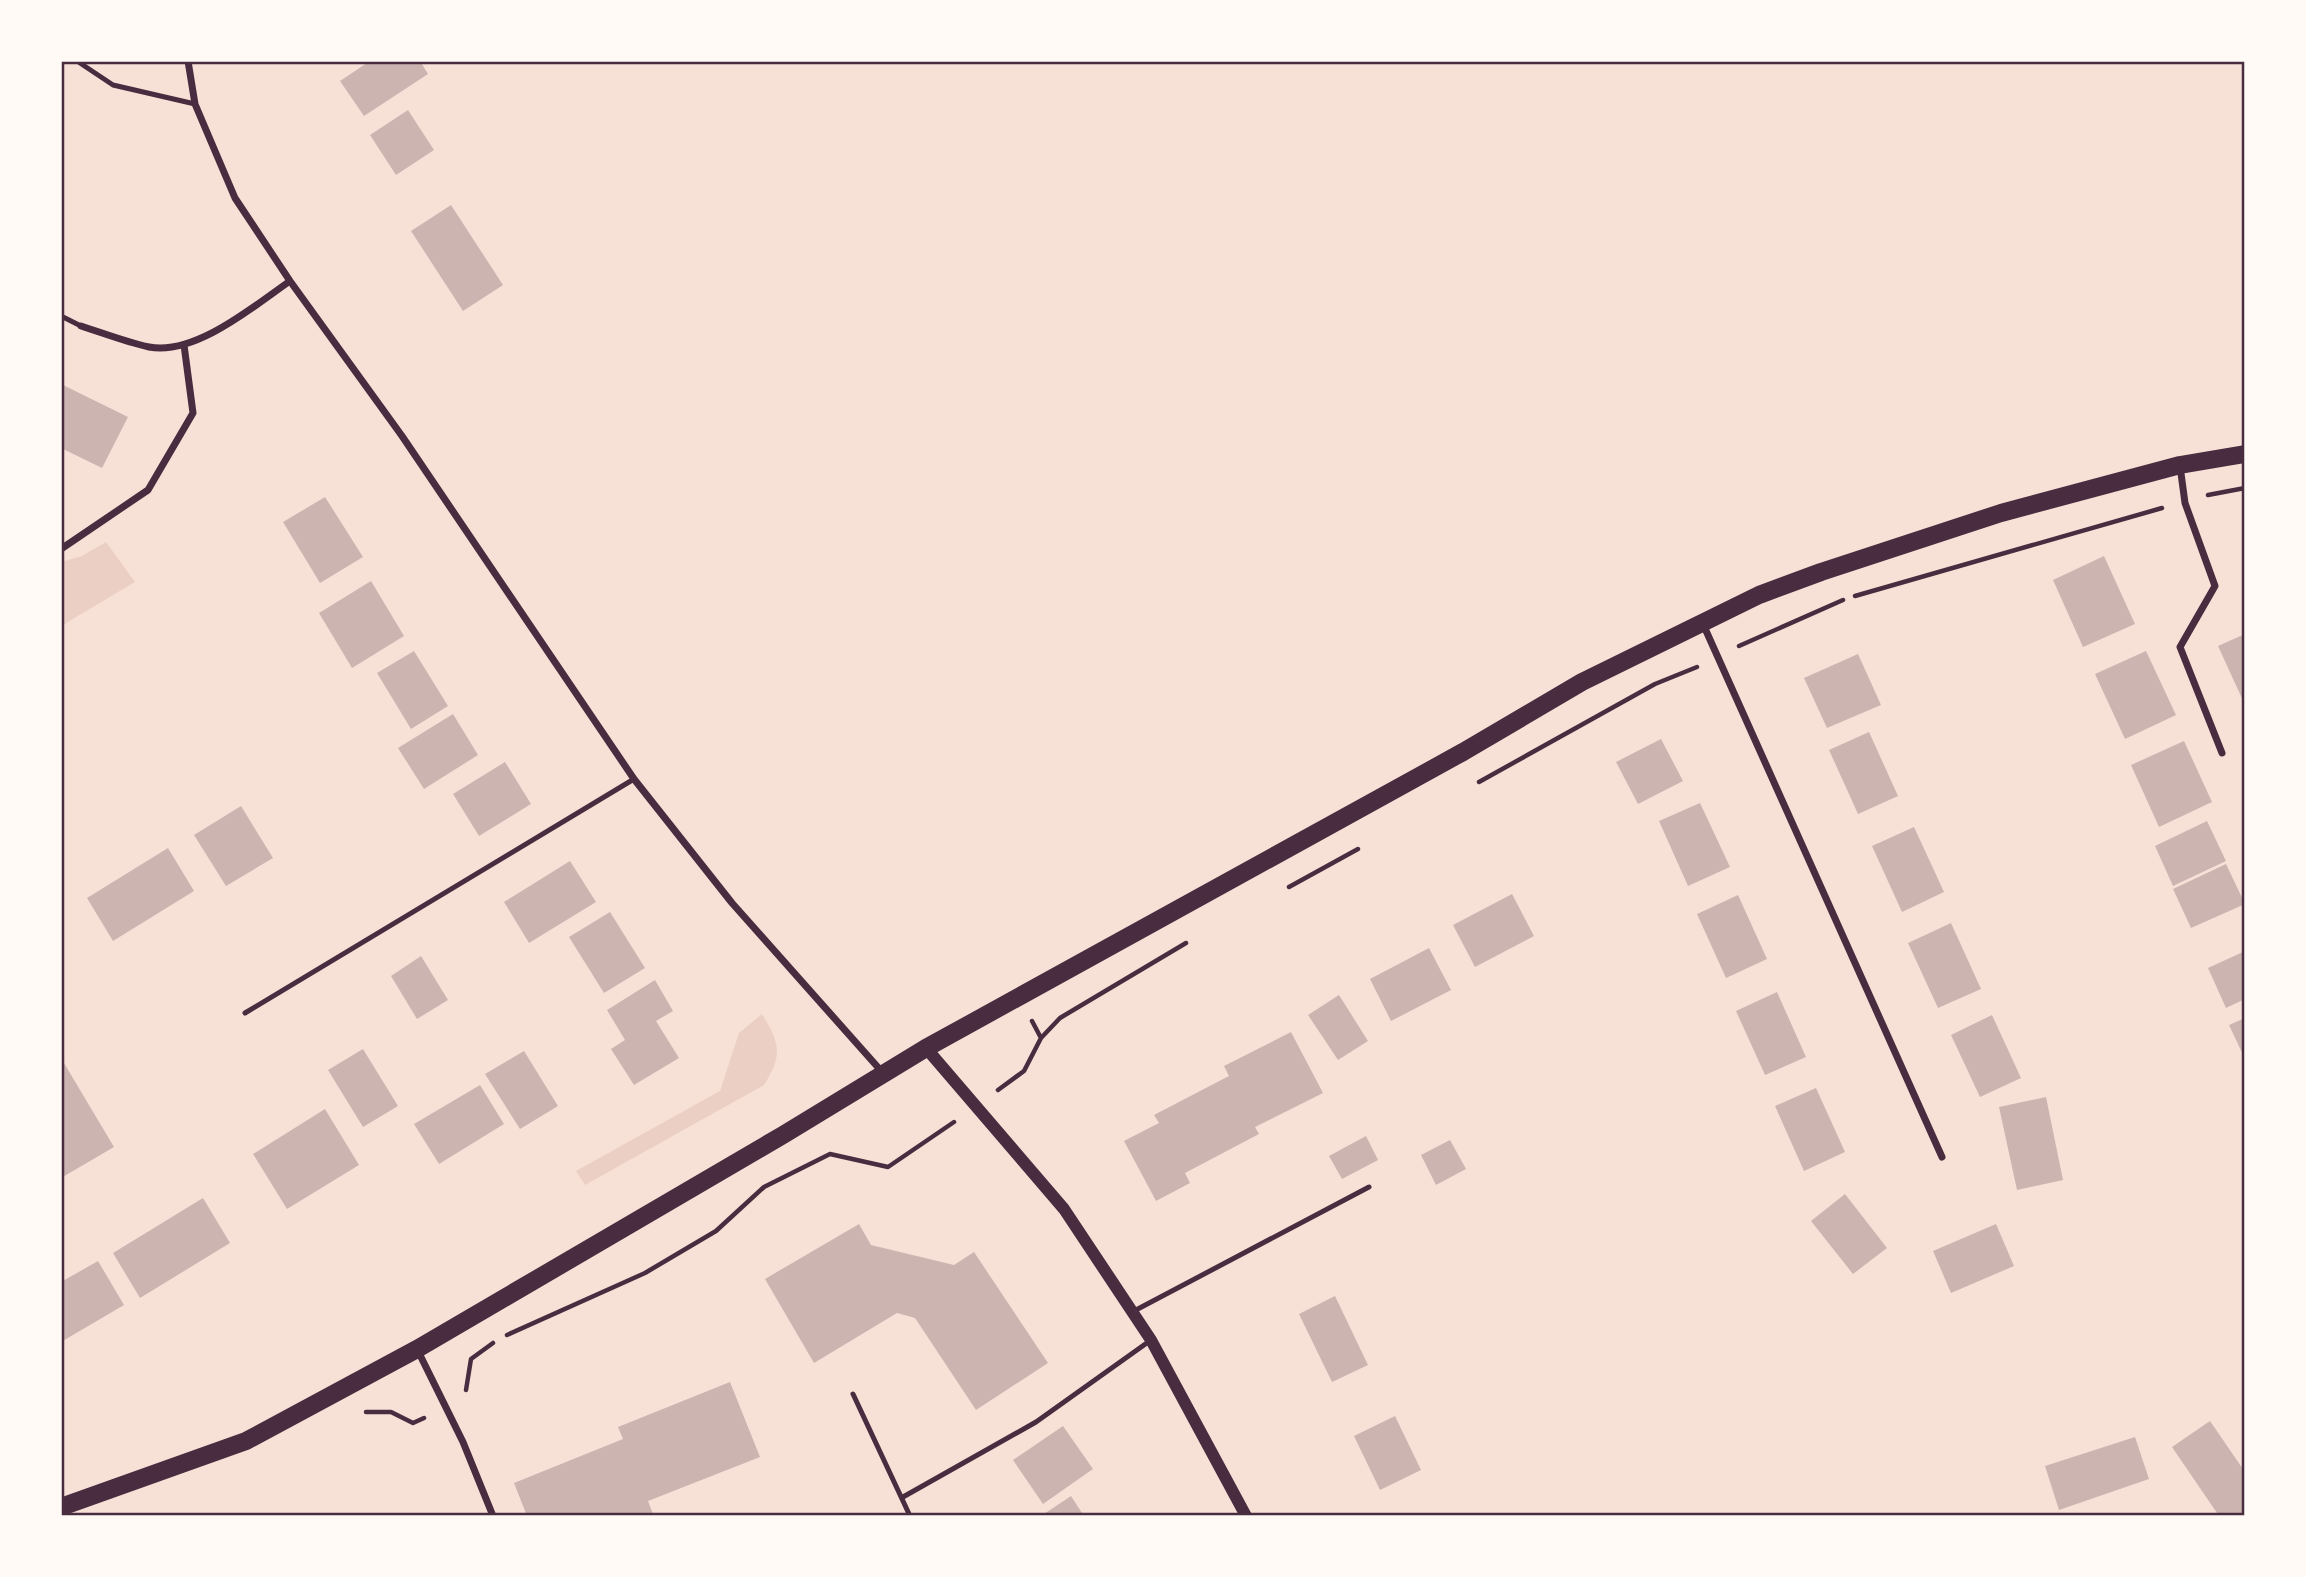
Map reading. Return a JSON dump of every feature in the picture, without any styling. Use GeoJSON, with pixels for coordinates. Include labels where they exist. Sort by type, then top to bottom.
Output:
{"type":"FeatureCollection","features":[{"type":"Feature","properties":{"kind":"main road"},"geometry":{"type":"LineString","coordinates":[[61,1507],[246,1441],[417,1349],[926,1048],[1463,752],[1582,682],[1703,623],[1772,591],[2001,513],[2180,465],[2245,454]]}},
{"type":"Feature","properties":{"kind":"street"},"geometry":{"type":"LineString","coordinates":[[188,61],[195,104],[235,198],[290,281],[402,436],[634,779],[732,903],[883,1073]]}},
{"type":"Feature","properties":{"kind":"street"},"geometry":{"type":"LineString","coordinates":[[81,326],[152,348],[184,345],[219,330],[290,281]]}},
{"type":"Feature","properties":{"kind":"street"},"geometry":{"type":"LineString","coordinates":[[61,550],[149,490],[193,414],[184,345]]}},
{"type":"Feature","properties":{"kind":"street"},"geometry":{"type":"LineString","coordinates":[[2180,465],[2185,503],[2215,586],[2180,647],[2222,753]]}},
{"type":"Feature","properties":{"kind":"street"},"geometry":{"type":"LineString","coordinates":[[1703,623],[1942,1157]]}},
{"type":"Feature","properties":{"kind":"street"},"geometry":{"type":"LineString","coordinates":[[926,1048],[1064,1209],[1151,1340],[1246,1516]]}},
{"type":"Feature","properties":{"kind":"street"},"geometry":{"type":"LineString","coordinates":[[417,1349],[446,1407],[493,1516]]}},
{"type":"Feature","properties":{"kind":"lane"},"geometry":{"type":"LineString","coordinates":[[77,61],[113,85],[195,104]]}},
{"type":"Feature","properties":{"kind":"lane"},"geometry":{"type":"LineString","coordinates":[[61,317],[81,326]]}},
{"type":"Feature","properties":{"kind":"lane"},"geometry":{"type":"LineString","coordinates":[[245,1013],[634,779]]}},
{"type":"Feature","properties":{"kind":"lane"},"geometry":{"type":"LineString","coordinates":[[1132,1312],[1369,1187]]}},
{"type":"Feature","properties":{"kind":"lane"},"geometry":{"type":"LineString","coordinates":[[903,1497],[1036,1422],[1151,1340]]}},
{"type":"Feature","properties":{"kind":"lane"},"geometry":{"type":"LineString","coordinates":[[853,1394],[910,1516]]}},
{"type":"Feature","properties":{"kind":"path"},"geometry":{"type":"LineString","coordinates":[[1478,782],[1655,684],[1687,672],[1845,599],[2135,515],[2245,488]]}},
{"type":"Feature","properties":{"kind":"path"},"geometry":{"type":"LineString","coordinates":[[1281,891],[1364,845]]}},
{"type":"Feature","properties":{"kind":"path"},"geometry":{"type":"LineString","coordinates":[[364,1412],[391,1412],[413,1423],[465,1398],[471,1359],[498,1339],[645,1273],[716,1231],[764,1187],[830,1154],[887,1167],[978,1106],[1024,1071],[1041,1038],[1060,1018],[1189,941]]}},
{"type":"Feature","properties":{"kind":"shaded area"},"geometry":{"type":"Polygon","coordinates":[[[106,542],[135,582],[61,626],[61,562],[82,556],[106,542]]]}},
{"type":"Feature","properties":{"kind":"shaded area"},"geometry":{"type":"Polygon","coordinates":[[[762,1014],[773,1033],[777,1049],[774,1065],[764,1085],[585,1185],[576,1171],[720,1091],[739,1033],[762,1014]]]}},
{"type":"Feature","properties":{"kind":"building"},"geometry":{"type":"Polygon","coordinates":[[[370,61],[420,61],[428,74],[364,116],[340,81],[370,61]]]}},
{"type":"Feature","properties":{"kind":"building"},"geometry":{"type":"Polygon","coordinates":[[[408,110],[434,150],[396,175],[370,135],[408,110]]]}},
{"type":"Feature","properties":{"kind":"building"},"geometry":{"type":"Polygon","coordinates":[[[451,205],[503,285],[463,311],[411,231],[451,205]]]}},
{"type":"Feature","properties":{"kind":"building"},"geometry":{"type":"Polygon","coordinates":[[[61,384],[128,417],[102,468],[61,448],[61,384]]]}},
{"type":"Feature","properties":{"kind":"building"},"geometry":{"type":"Polygon","coordinates":[[[325,497],[363,557],[320,583],[283,522],[325,497]]]}},
{"type":"Feature","properties":{"kind":"building"},"geometry":{"type":"Polygon","coordinates":[[[2104,556],[2135,624],[2083,647],[2053,580],[2104,556]]]}},
{"type":"Feature","properties":{"kind":"building"},"geometry":{"type":"Polygon","coordinates":[[[371,581],[404,636],[352,668],[319,613],[371,581]]]}},
{"type":"Feature","properties":{"kind":"building"},"geometry":{"type":"Polygon","coordinates":[[[2245,634],[2245,705],[2218,646],[2245,634]]]}},
{"type":"Feature","properties":{"kind":"building"},"geometry":{"type":"Polygon","coordinates":[[[414,651],[448,706],[411,729],[377,673],[414,651]]]}},
{"type":"Feature","properties":{"kind":"building"},"geometry":{"type":"Polygon","coordinates":[[[2146,651],[2176,715],[2125,739],[2095,674],[2146,651]]]}},
{"type":"Feature","properties":{"kind":"building"},"geometry":{"type":"Polygon","coordinates":[[[1858,654],[1881,705],[1827,728],[1804,678],[1858,654]]]}},
{"type":"Feature","properties":{"kind":"building"},"geometry":{"type":"Polygon","coordinates":[[[453,714],[478,755],[424,789],[398,748],[453,714]]]}},
{"type":"Feature","properties":{"kind":"building"},"geometry":{"type":"Polygon","coordinates":[[[1869,732],[1898,796],[1858,814],[1829,750],[1869,732]]]}},
{"type":"Feature","properties":{"kind":"building"},"geometry":{"type":"Polygon","coordinates":[[[1661,739],[1683,781],[1638,804],[1616,762],[1661,739]]]}},
{"type":"Feature","properties":{"kind":"building"},"geometry":{"type":"Polygon","coordinates":[[[2184,741],[2212,802],[2159,827],[2131,765],[2184,741]]]}},
{"type":"Feature","properties":{"kind":"building"},"geometry":{"type":"Polygon","coordinates":[[[505,762],[531,804],[479,836],[453,794],[505,762]]]}},
{"type":"Feature","properties":{"kind":"building"},"geometry":{"type":"Polygon","coordinates":[[[1700,803],[1730,867],[1688,886],[1659,821],[1700,803]]]}},
{"type":"Feature","properties":{"kind":"building"},"geometry":{"type":"Polygon","coordinates":[[[241,806],[273,858],[226,886],[194,835],[241,806]]]}},
{"type":"Feature","properties":{"kind":"building"},"geometry":{"type":"Polygon","coordinates":[[[2207,821],[2226,861],[2173,886],[2155,846],[2207,821]]]}},
{"type":"Feature","properties":{"kind":"building"},"geometry":{"type":"Polygon","coordinates":[[[1914,827],[1944,892],[1902,912],[1872,846],[1914,827]]]}},
{"type":"Feature","properties":{"kind":"building"},"geometry":{"type":"Polygon","coordinates":[[[168,848],[194,891],[113,941],[87,898],[168,848]]]}},
{"type":"Feature","properties":{"kind":"building"},"geometry":{"type":"Polygon","coordinates":[[[570,861],[596,902],[529,943],[504,902],[570,861]]]}},
{"type":"Feature","properties":{"kind":"building"},"geometry":{"type":"Polygon","coordinates":[[[2226,864],[2245,904],[2191,928],[2173,889],[2226,864]]]}},
{"type":"Feature","properties":{"kind":"building"},"geometry":{"type":"Polygon","coordinates":[[[1512,894],[1534,936],[1475,967],[1453,925],[1512,894]]]}},
{"type":"Feature","properties":{"kind":"building"},"geometry":{"type":"Polygon","coordinates":[[[1738,895],[1767,959],[1726,978],[1697,914],[1738,895]]]}},
{"type":"Feature","properties":{"kind":"building"},"geometry":{"type":"Polygon","coordinates":[[[610,912],[645,968],[604,993],[569,937],[610,912]]]}},
{"type":"Feature","properties":{"kind":"building"},"geometry":{"type":"Polygon","coordinates":[[[1951,923],[1981,989],[1938,1008],[1908,943],[1951,923]]]}},
{"type":"Feature","properties":{"kind":"building"},"geometry":{"type":"Polygon","coordinates":[[[1429,948],[1451,990],[1391,1021],[1370,979],[1429,948]]]}},
{"type":"Feature","properties":{"kind":"building"},"geometry":{"type":"Polygon","coordinates":[[[2245,951],[2245,999],[2226,1008],[2208,968],[2245,951]]]}},
{"type":"Feature","properties":{"kind":"building"},"geometry":{"type":"Polygon","coordinates":[[[421,956],[448,1000],[417,1019],[391,976],[421,956]]]}},
{"type":"Feature","properties":{"kind":"building"},"geometry":{"type":"Polygon","coordinates":[[[655,980],[673,1011],[656,1021],[679,1058],[634,1085],[611,1049],[625,1040],[607,1010],[655,980]]]}},
{"type":"Feature","properties":{"kind":"building"},"geometry":{"type":"Polygon","coordinates":[[[1777,992],[1806,1057],[1765,1075],[1736,1011],[1777,992]]]}},
{"type":"Feature","properties":{"kind":"building"},"geometry":{"type":"Polygon","coordinates":[[[1339,995],[1368,1041],[1338,1060],[1308,1015],[1339,995]]]}},
{"type":"Feature","properties":{"kind":"building"},"geometry":{"type":"Polygon","coordinates":[[[1992,1015],[2021,1078],[1980,1097],[1951,1035],[1992,1015]]]}},
{"type":"Feature","properties":{"kind":"building"},"geometry":{"type":"Polygon","coordinates":[[[2245,1018],[2245,1059],[2229,1025],[2245,1018]]]}},
{"type":"Feature","properties":{"kind":"building"},"geometry":{"type":"Polygon","coordinates":[[[1291,1032],[1323,1093],[1255,1127],[1259,1134],[1185,1173],[1190,1183],[1156,1201],[1124,1141],[1159,1123],[1154,1115],[1229,1076],[1224,1066],[1291,1032]]]}},
{"type":"Feature","properties":{"kind":"building"},"geometry":{"type":"Polygon","coordinates":[[[363,1049],[398,1106],[363,1127],[328,1070],[363,1049]]]}},
{"type":"Feature","properties":{"kind":"building"},"geometry":{"type":"Polygon","coordinates":[[[524,1051],[558,1106],[520,1129],[485,1074],[524,1051]]]}},
{"type":"Feature","properties":{"kind":"building"},"geometry":{"type":"Polygon","coordinates":[[[61,1058],[114,1147],[61,1178],[61,1058]]]}},
{"type":"Feature","properties":{"kind":"building"},"geometry":{"type":"Polygon","coordinates":[[[480,1085],[504,1124],[439,1164],[414,1124],[480,1085]]]}},
{"type":"Feature","properties":{"kind":"building"},"geometry":{"type":"Polygon","coordinates":[[[1816,1088],[1845,1152],[1804,1171],[1775,1106],[1816,1088]]]}},
{"type":"Feature","properties":{"kind":"building"},"geometry":{"type":"Polygon","coordinates":[[[2046,1097],[2063,1180],[2017,1190],[1999,1107],[2046,1097]]]}},
{"type":"Feature","properties":{"kind":"building"},"geometry":{"type":"Polygon","coordinates":[[[325,1109],[359,1165],[287,1209],[253,1154],[325,1109]]]}},
{"type":"Feature","properties":{"kind":"building"},"geometry":{"type":"Polygon","coordinates":[[[1366,1136],[1378,1160],[1342,1179],[1329,1156],[1366,1136]]]}},
{"type":"Feature","properties":{"kind":"building"},"geometry":{"type":"Polygon","coordinates":[[[1450,1140],[1466,1169],[1436,1185],[1421,1155],[1450,1140]]]}},
{"type":"Feature","properties":{"kind":"building"},"geometry":{"type":"Polygon","coordinates":[[[1845,1194],[1887,1248],[1853,1274],[1811,1221],[1845,1194]]]}},
{"type":"Feature","properties":{"kind":"building"},"geometry":{"type":"Polygon","coordinates":[[[203,1198],[230,1243],[140,1298],[113,1253],[203,1198]]]}},
{"type":"Feature","properties":{"kind":"building"},"geometry":{"type":"Polygon","coordinates":[[[859,1224],[871,1245],[954,1265],[974,1252],[1048,1363],[976,1410],[915,1318],[897,1313],[814,1363],[765,1279],[859,1224]]]}},
{"type":"Feature","properties":{"kind":"building"},"geometry":{"type":"Polygon","coordinates":[[[1996,1224],[2014,1266],[1951,1293],[1933,1251],[1996,1224]]]}},
{"type":"Feature","properties":{"kind":"building"},"geometry":{"type":"Polygon","coordinates":[[[98,1261],[124,1305],[61,1342],[61,1282],[98,1261]]]}},
{"type":"Feature","properties":{"kind":"building"},"geometry":{"type":"Polygon","coordinates":[[[1335,1296],[1368,1365],[1332,1382],[1299,1314],[1335,1296]]]}},
{"type":"Feature","properties":{"kind":"building"},"geometry":{"type":"Polygon","coordinates":[[[730,1382],[760,1457],[648,1501],[653,1514],[648,1516],[527,1516],[514,1483],[623,1439],[618,1427],[730,1382]]]}},
{"type":"Feature","properties":{"kind":"building"},"geometry":{"type":"Polygon","coordinates":[[[1395,1416],[1421,1470],[1380,1490],[1354,1436],[1395,1416]]]}},
{"type":"Feature","properties":{"kind":"building"},"geometry":{"type":"Polygon","coordinates":[[[2210,1421],[2245,1472],[2245,1516],[2219,1516],[2172,1447],[2210,1421]]]}},
{"type":"Feature","properties":{"kind":"building"},"geometry":{"type":"Polygon","coordinates":[[[1063,1426],[1093,1469],[1043,1504],[1013,1460],[1063,1426]]]}},
{"type":"Feature","properties":{"kind":"building"},"geometry":{"type":"Polygon","coordinates":[[[2135,1437],[2149,1479],[2059,1510],[2045,1466],[2135,1437]]]}},
{"type":"Feature","properties":{"kind":"building"},"geometry":{"type":"Polygon","coordinates":[[[1071,1496],[1084,1516],[1041,1516],[1071,1496]]]}}]}
